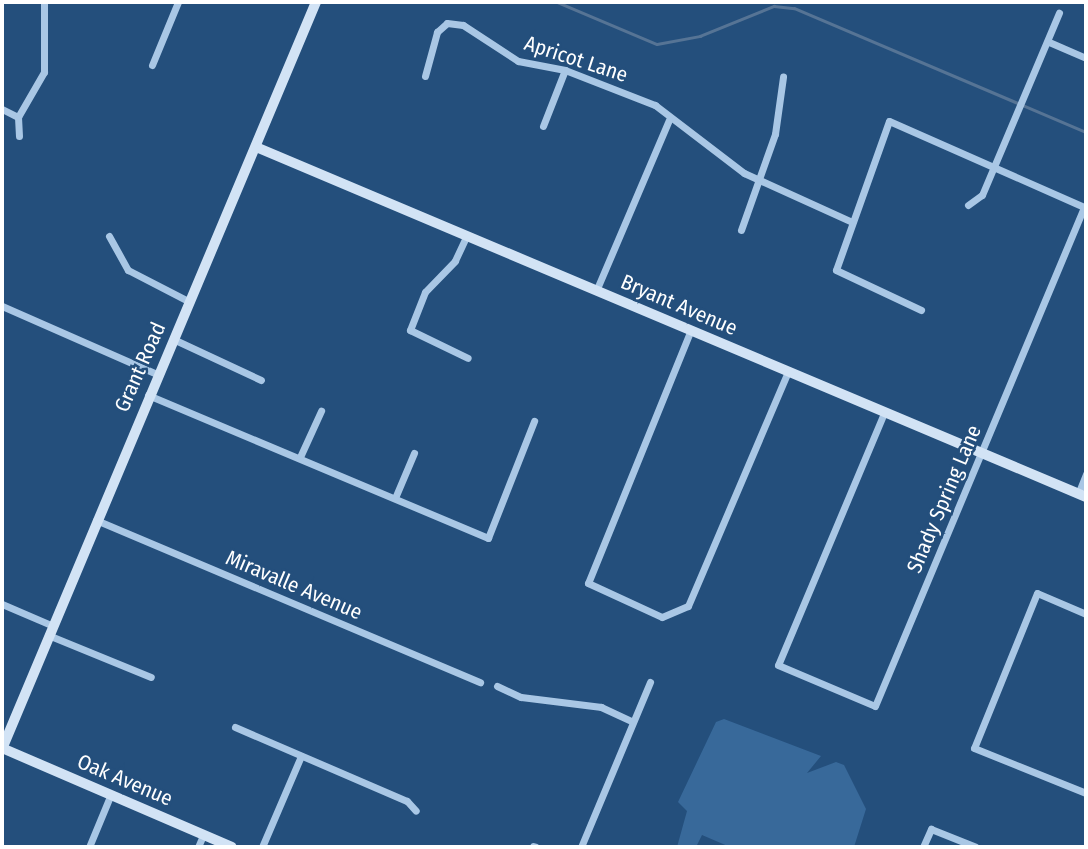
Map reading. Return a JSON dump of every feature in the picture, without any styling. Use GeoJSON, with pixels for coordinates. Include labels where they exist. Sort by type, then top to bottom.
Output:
{"type":"FeatureCollection","features":[{"type":"Feature","properties":{"kind":"street"},"geometry":{"type":"LineString","coordinates":[[19,136],[18,117],[44,72],[44,2]]}},
{"type":"Feature","properties":{"kind":"street"},"geometry":{"type":"LineString","coordinates":[[152,65],[178,2]]}},
{"type":"Feature","properties":{"kind":"street","name":"Grant Road"},"geometry":{"type":"LineString","coordinates":[[2,749],[95,520],[316,2]]}},
{"type":"Feature","properties":{"kind":"street"},"geometry":{"type":"LineString","coordinates":[[968,205],[982,195],[1059,13]]}},
{"type":"Feature","properties":{"kind":"street","name":"Apricot Lane"},"geometry":{"type":"LineString","coordinates":[[425,76],[437,32],[447,23],[478,32],[518,61],[565,70],[655,105],[669,120],[755,179],[852,222]]}},
{"type":"Feature","properties":{"kind":"street"},"geometry":{"type":"LineString","coordinates":[[1049,42],[1086,58]]}},
{"type":"Feature","properties":{"kind":"street"},"geometry":{"type":"LineString","coordinates":[[542,126],[565,70]]}},
{"type":"Feature","properties":{"kind":"street"},"geometry":{"type":"LineString","coordinates":[[741,230],[755,179],[775,134],[783,77]]}},
{"type":"Feature","properties":{"kind":"street"},"geometry":{"type":"LineString","coordinates":[[2,110],[18,117]]}},
{"type":"Feature","properties":{"kind":"street"},"geometry":{"type":"LineString","coordinates":[[596,291],[669,120]]}},
{"type":"Feature","properties":{"kind":"street"},"geometry":{"type":"LineString","coordinates":[[921,310],[838,274],[852,222],[890,121],[995,166]]}},
{"type":"Feature","properties":{"kind":"street","name":"Bryant Avenue"},"geometry":{"type":"LineString","coordinates":[[256,147],[1082,495]]}},
{"type":"Feature","properties":{"kind":"street","name":"Shady Spring Lane"},"geometry":{"type":"LineString","coordinates":[[884,413],[778,664],[875,706],[1084,207],[995,166]]}},
{"type":"Feature","properties":{"kind":"street"},"geometry":{"type":"LineString","coordinates":[[109,236],[113,254],[128,270],[190,302]]}},
{"type":"Feature","properties":{"kind":"street"},"geometry":{"type":"LineString","coordinates":[[466,237],[455,261],[425,292],[410,330],[468,358]]}},
{"type":"Feature","properties":{"kind":"street"},"geometry":{"type":"LineString","coordinates":[[2,306],[157,374]]}},
{"type":"Feature","properties":{"kind":"street"},"geometry":{"type":"LineString","coordinates":[[690,331],[588,583],[662,617],[688,606],[788,372]]}},
{"type":"Feature","properties":{"kind":"street"},"geometry":{"type":"LineString","coordinates":[[173,339],[261,380]]}},
{"type":"Feature","properties":{"kind":"street"},"geometry":{"type":"LineString","coordinates":[[148,394],[488,538],[534,421]]}},
{"type":"Feature","properties":{"kind":"street"},"geometry":{"type":"LineString","coordinates":[[300,457],[321,411]]}},
{"type":"Feature","properties":{"kind":"street"},"geometry":{"type":"LineString","coordinates":[[395,498],[414,453]]}},
{"type":"Feature","properties":{"kind":"street"},"geometry":{"type":"LineString","coordinates":[[1082,495],[1086,474]]}},
{"type":"Feature","properties":{"kind":"street","name":"Miravalle Avenue"},"geometry":{"type":"LineString","coordinates":[[95,520],[480,682]]}},
{"type":"Feature","properties":{"kind":"street"},"geometry":{"type":"LineString","coordinates":[[1086,614],[1037,593],[974,748],[1086,793]]}},
{"type":"Feature","properties":{"kind":"street"},"geometry":{"type":"LineString","coordinates":[[2,604],[50,630],[151,677]]}},
{"type":"Feature","properties":{"kind":"street"},"geometry":{"type":"LineString","coordinates":[[581,847],[631,721],[650,682]]}},
{"type":"Feature","properties":{"kind":"street"},"geometry":{"type":"LineString","coordinates":[[497,686],[521,697],[601,707],[631,721]]}},
{"type":"Feature","properties":{"kind":"street"},"geometry":{"type":"LineString","coordinates":[[235,727],[407,802],[416,811]]}},
{"type":"Feature","properties":{"kind":"street","name":"Oak Avenue"},"geometry":{"type":"LineString","coordinates":[[2,749],[232,847]]}},
{"type":"Feature","properties":{"kind":"street"},"geometry":{"type":"LineString","coordinates":[[262,847],[301,756]]}},
{"type":"Feature","properties":{"kind":"street"},"geometry":{"type":"LineString","coordinates":[[89,847],[111,794]]}},
{"type":"Feature","properties":{"kind":"street"},"geometry":{"type":"LineString","coordinates":[[923,847],[931,829],[976,847]]}},
{"type":"Feature","properties":{"kind":"street"},"geometry":{"type":"LineString","coordinates":[[198,847],[203,835]]}},
{"type":"Feature","properties":{"kind":"shaded area"},"geometry":{"type":"Polygon","coordinates":[[[724,719],[821,756],[807,773],[836,762],[844,765],[866,809],[854,847],[730,847],[702,835],[696,847],[677,847],[687,811],[678,802],[716,722],[724,719]]]}},
{"type":"Feature","properties":{"kind":"waterway"},"geometry":{"type":"LineString","coordinates":[[557,2],[657,44],[700,36],[774,6],[794,8],[1086,132]]}}]}
